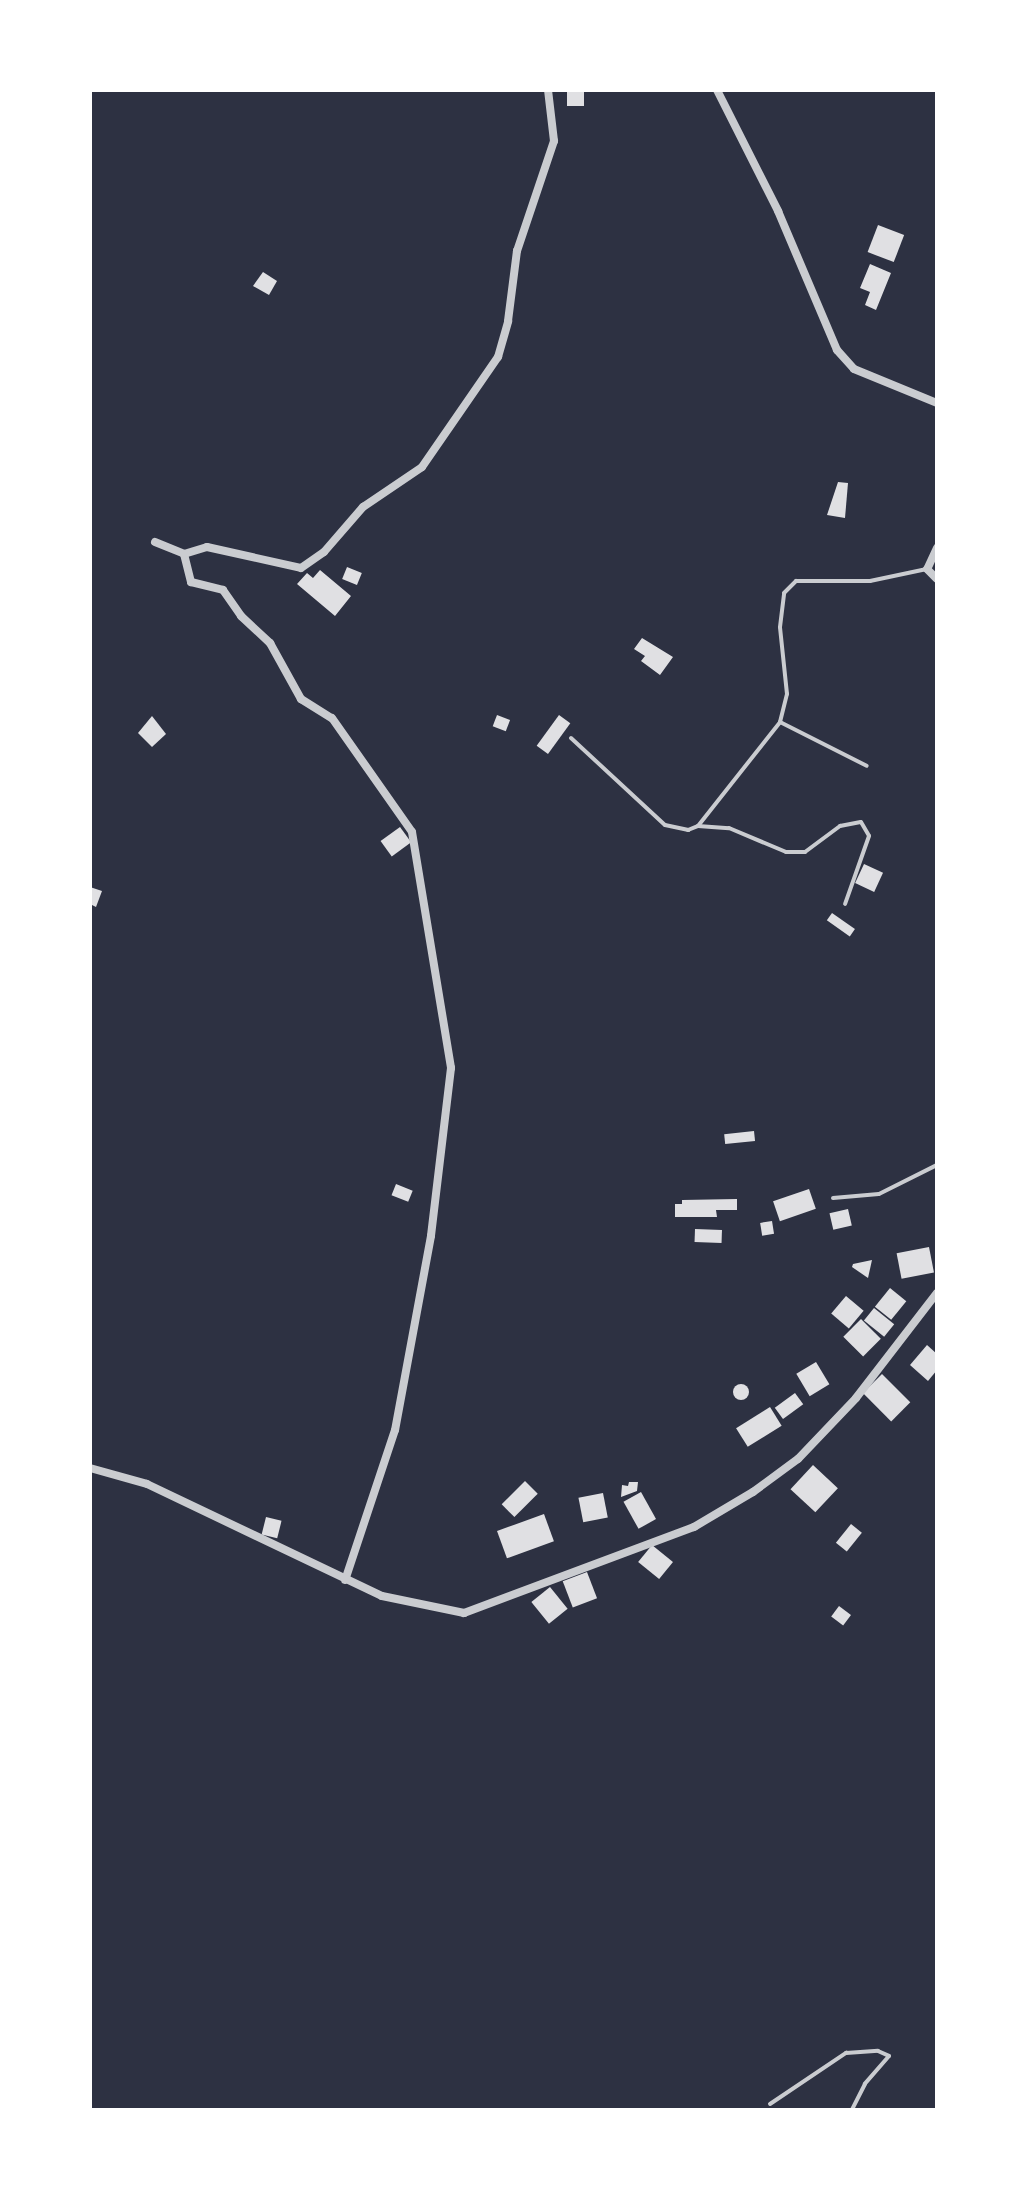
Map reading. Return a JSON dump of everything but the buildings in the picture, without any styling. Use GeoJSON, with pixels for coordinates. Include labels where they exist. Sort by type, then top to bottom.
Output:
{"type":"FeatureCollection","features":[{"type":"Feature","properties":{"kind":"street"},"geometry":{"type":"LineString","coordinates":[[155,542],[184,554],[207,548],[301,568],[324,552],[363,508],[422,467],[498,357],[508,321],[517,251],[542,189],[554,141],[548,90]]}},
{"type":"Feature","properties":{"kind":"street"},"geometry":{"type":"LineString","coordinates":[[716,90],[778,211],[836,350],[854,369],[937,403]]}},
{"type":"Feature","properties":{"kind":"street"},"geometry":{"type":"LineString","coordinates":[[937,548],[927,569],[937,579]]}},
{"type":"Feature","properties":{"kind":"street"},"geometry":{"type":"LineString","coordinates":[[184,554],[191,582],[223,590],[241,616],[270,644],[300,699],[332,718],[412,832],[451,1068],[431,1236],[395,1430],[345,1580]]}},
{"type":"Feature","properties":{"kind":"street"},"geometry":{"type":"LineString","coordinates":[[90,1468],[147,1484],[382,1596],[464,1613],[694,1527],[798,1458],[856,1398],[937,1293]]}},
{"type":"Feature","properties":{"kind":"lane"},"geometry":{"type":"LineString","coordinates":[[698,826],[780,722],[787,694],[780,628],[784,593],[796,581],[870,581],[927,569]]}},
{"type":"Feature","properties":{"kind":"lane"},"geometry":{"type":"LineString","coordinates":[[780,722],[867,766]]}},
{"type":"Feature","properties":{"kind":"lane"},"geometry":{"type":"LineString","coordinates":[[571,738],[665,825],[688,830],[698,826],[729,828],[786,852],[805,852],[840,826],[861,822],[869,836],[846,904]]}},
{"type":"Feature","properties":{"kind":"lane"},"geometry":{"type":"LineString","coordinates":[[833,1198],[879,1194],[937,1165]]}},
{"type":"Feature","properties":{"kind":"lane"},"geometry":{"type":"LineString","coordinates":[[770,2104],[846,2054],[878,2051],[889,2056],[865,2084],[852,2110]]}}]}
